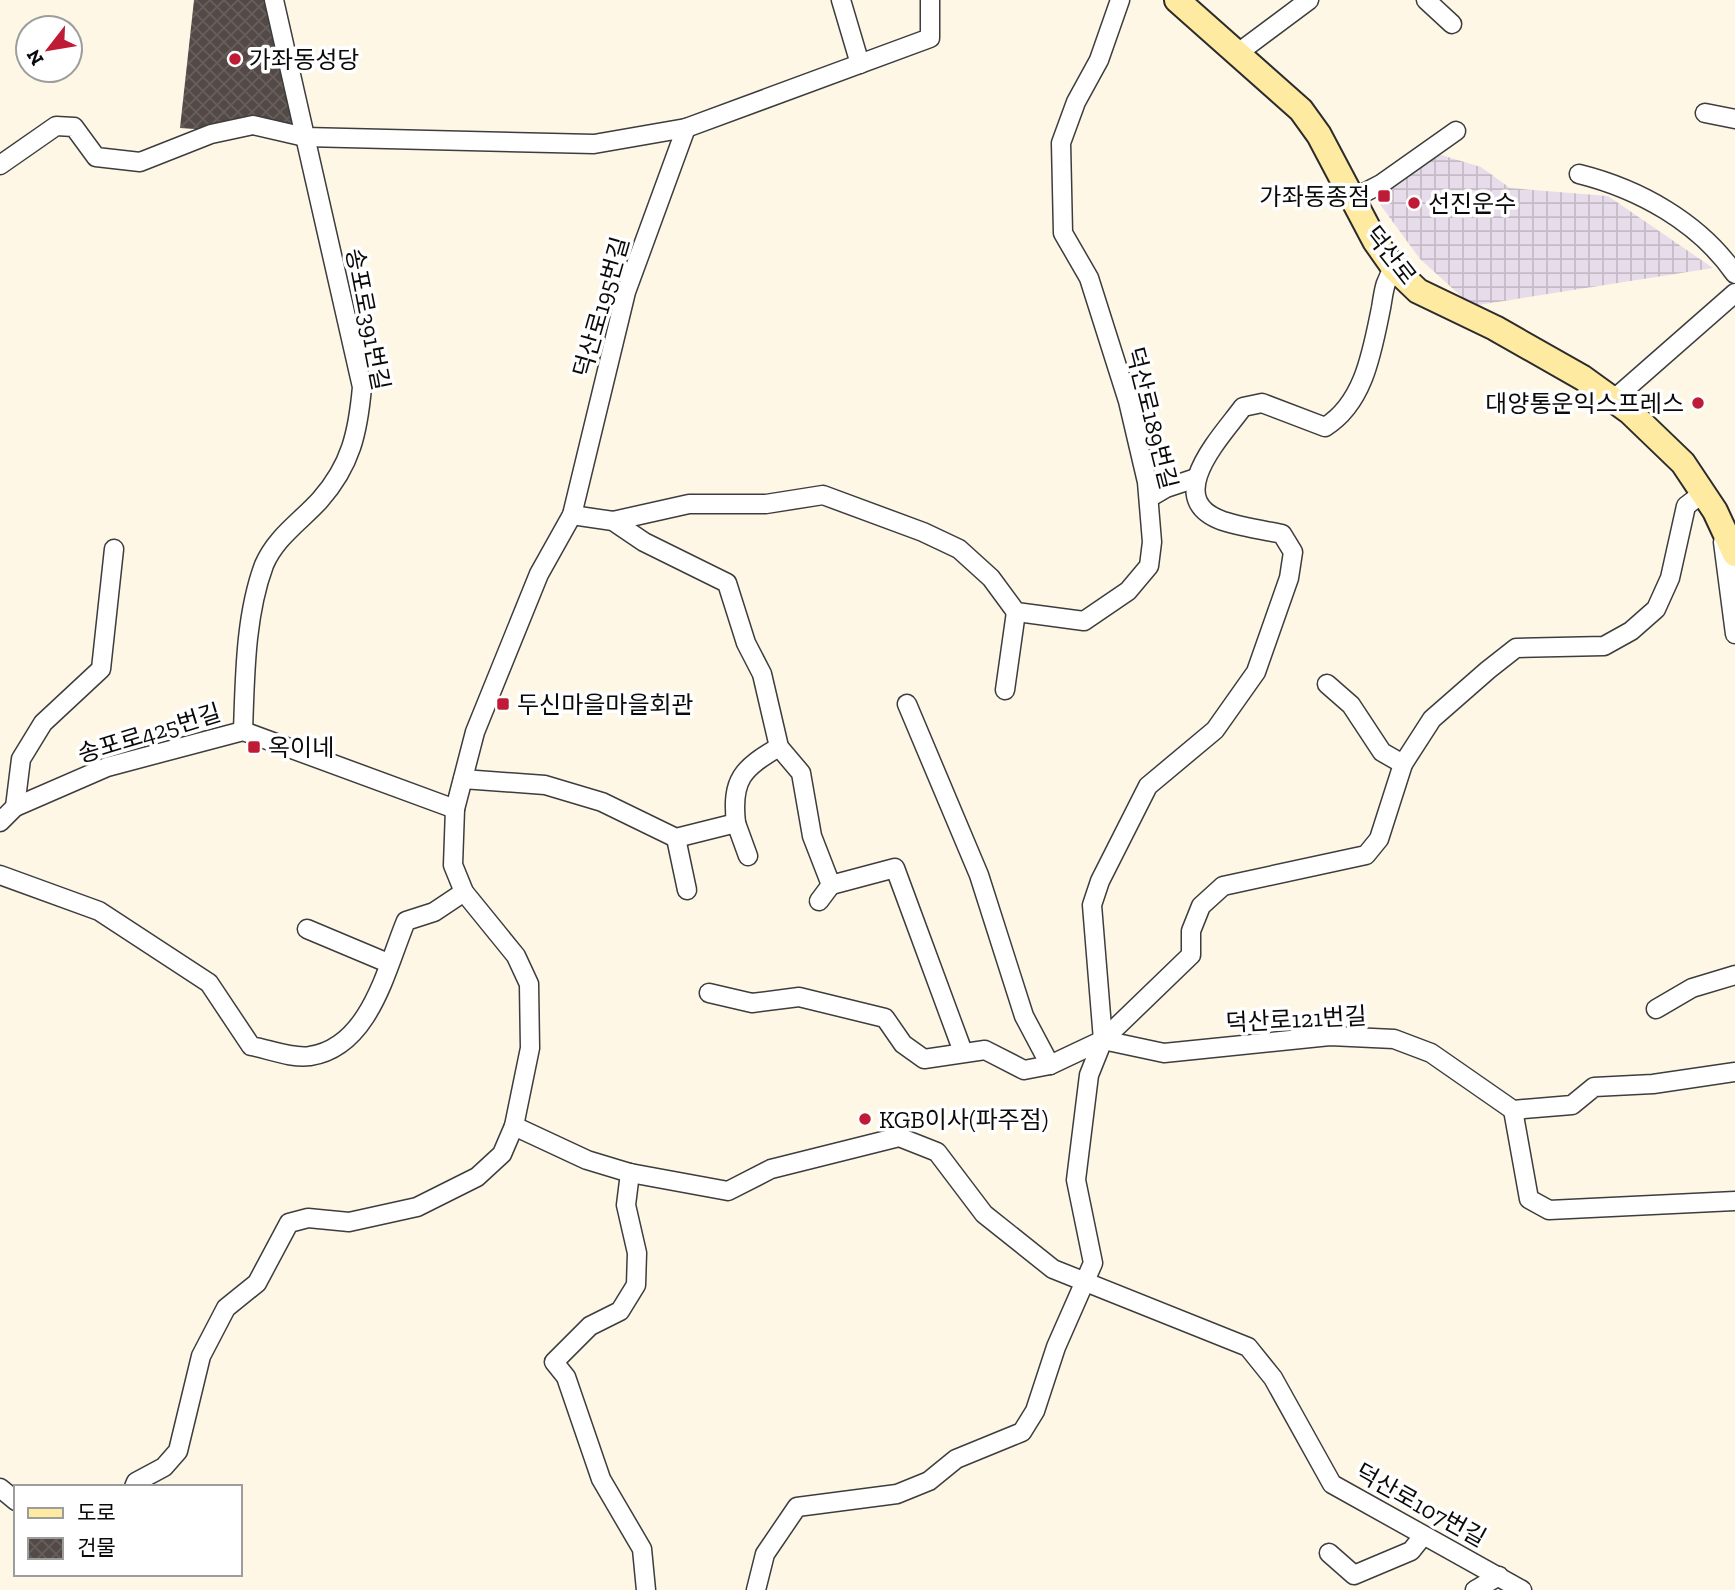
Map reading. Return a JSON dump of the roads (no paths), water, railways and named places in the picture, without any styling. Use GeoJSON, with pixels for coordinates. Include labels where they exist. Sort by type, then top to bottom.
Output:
{"type":"FeatureCollection","features":[{"type":"Feature","properties":{"kind":"street","name":"송포로391번길"},"geometry":{"type":"LineString","coordinates":[[243,730],[244,677],[253,614],[265,565],[285,531],[320,500],[346,463],[358,430],[362,387],[274,0]]}},
{"type":"Feature","properties":{"kind":"street"},"geometry":{"type":"LineString","coordinates":[[841,0],[860,64]]}},
{"type":"Feature","properties":{"kind":"street"},"geometry":{"type":"LineString","coordinates":[[0,165],[56,126],[74,127],[96,158],[140,162],[212,134],[253,125],[305,137],[594,144],[686,128],[930,38],[930,0]]}},
{"type":"Feature","properties":{"kind":"street","name":"덕산로189번길"},"geometry":{"type":"LineString","coordinates":[[1016,612],[1084,621],[1128,591],[1149,566],[1152,542],[1149,498],[1128,401],[1089,278],[1063,233],[1060,143],[1076,102],[1099,60],[1120,0]]}},
{"type":"Feature","properties":{"kind":"street","name":"덕산로"},"geometry":{"type":"LineString","coordinates":[[1177,0],[1183,9],[1238,53],[1301,110],[1319,135],[1375,241],[1394,268],[1419,291],[1506,334],[1583,378],[1613,400],[1683,463],[1709,502],[1735,554]]}},
{"type":"Feature","properties":{"kind":"street"},"geometry":{"type":"LineString","coordinates":[[1238,53],[1309,0]]}},
{"type":"Feature","properties":{"kind":"street"},"geometry":{"type":"LineString","coordinates":[[1426,0],[1452,24]]}},
{"type":"Feature","properties":{"kind":"street"},"geometry":{"type":"LineString","coordinates":[[1705,113],[1735,119]]}},
{"type":"Feature","properties":{"kind":"street","name":"덕산로195번길"},"geometry":{"type":"LineString","coordinates":[[135,1485],[136,1482],[164,1467],[178,1451],[201,1356],[226,1308],[257,1283],[289,1223],[308,1218],[349,1222],[417,1207],[477,1177],[502,1154],[514,1126],[530,1048],[529,984],[516,956],[464,892],[453,865],[455,809],[475,732],[539,574],[572,515],[626,292],[686,128]]}},
{"type":"Feature","properties":{"kind":"street"},"geometry":{"type":"LineString","coordinates":[[1352,199],[1381,184],[1456,131]]}},
{"type":"Feature","properties":{"kind":"street"},"geometry":{"type":"LineString","coordinates":[[1578,174],[1612,183],[1668,211],[1717,248],[1735,274]]}},
{"type":"Feature","properties":{"kind":"street"},"geometry":{"type":"LineString","coordinates":[[756,1590],[765,1554],[797,1507],[897,1494],[929,1482],[956,1459],[1022,1433],[1035,1411],[1056,1347],[1093,1264],[1076,1180],[1089,1075],[1103,1040],[1092,905],[1100,881],[1149,786],[1215,730],[1256,672],[1289,578],[1293,552],[1282,534],[1221,520],[1203,509],[1197,496],[1196,478],[1204,460],[1243,407],[1262,403],[1325,427],[1342,417],[1358,395],[1381,307],[1384,282],[1394,268]]}},
{"type":"Feature","properties":{"kind":"street"},"geometry":{"type":"LineString","coordinates":[[1613,400],[1735,293]]}},
{"type":"Feature","properties":{"kind":"street"},"geometry":{"type":"LineString","coordinates":[[1149,498],[1166,488],[1196,478]]}},
{"type":"Feature","properties":{"kind":"street"},"geometry":{"type":"LineString","coordinates":[[572,515],[613,521],[689,504],[766,504],[823,495],[911,527],[959,550],[991,578],[1016,612],[1005,690]]}},
{"type":"Feature","properties":{"kind":"street"},"geometry":{"type":"LineString","coordinates":[[709,993],[752,1003],[799,997],[885,1018],[903,1044],[924,1059],[985,1050],[1024,1070],[1050,1065],[1103,1040],[1191,955],[1191,931],[1201,906],[1223,886],[1366,855],[1379,839],[1403,764],[1432,719],[1516,648],[1604,646],[1631,631],[1656,609],[1670,578],[1686,506],[1709,502]]}},
{"type":"Feature","properties":{"kind":"street","name":"덕산로"},"geometry":{"type":"LineString","coordinates":[[1709,502],[1726,556],[1735,634]]}},
{"type":"Feature","properties":{"kind":"street"},"geometry":{"type":"LineString","coordinates":[[613,521],[644,542],[727,583],[746,643],[762,674],[779,747],[801,773],[812,836],[831,885]]}},
{"type":"Feature","properties":{"kind":"street","name":"송포로425번길"},"geometry":{"type":"LineString","coordinates":[[15,807],[21,759],[43,723],[102,669],[114,549]]}},
{"type":"Feature","properties":{"kind":"street"},"geometry":{"type":"LineString","coordinates":[[1328,684],[1351,705],[1382,751],[1403,764]]}},
{"type":"Feature","properties":{"kind":"street"},"geometry":{"type":"LineString","coordinates":[[907,705],[979,876],[1024,1016],[1050,1065]]}},
{"type":"Feature","properties":{"kind":"street","name":"송포로425번길"},"geometry":{"type":"LineString","coordinates":[[0,822],[15,807],[107,767],[243,730],[455,809]]}},
{"type":"Feature","properties":{"kind":"street"},"geometry":{"type":"LineString","coordinates":[[748,856],[736,823],[733,800],[739,777],[759,759],[779,747]]}},
{"type":"Feature","properties":{"kind":"street"},"geometry":{"type":"LineString","coordinates":[[463,779],[545,785],[602,802],[676,838],[736,823]]}},
{"type":"Feature","properties":{"kind":"street"},"geometry":{"type":"LineString","coordinates":[[676,838],[687,890]]}},
{"type":"Feature","properties":{"kind":"street"},"geometry":{"type":"LineString","coordinates":[[819,901],[831,885],[895,868],[962,1052]]}},
{"type":"Feature","properties":{"kind":"street"},"geometry":{"type":"LineString","coordinates":[[0,875],[99,911],[209,983],[251,1046],[307,1057],[337,1048],[365,1020],[407,921],[434,912],[464,892]]}},
{"type":"Feature","properties":{"kind":"street"},"geometry":{"type":"LineString","coordinates":[[307,929],[388,963]]}},
{"type":"Feature","properties":{"kind":"street"},"geometry":{"type":"LineString","coordinates":[[1656,1009],[1692,988],[1735,975]]}},
{"type":"Feature","properties":{"kind":"street","name":"덕산로121번길"},"geometry":{"type":"LineString","coordinates":[[1103,1040],[1164,1054],[1330,1036],[1394,1039],[1431,1052],[1513,1110]]}},
{"type":"Feature","properties":{"kind":"street"},"geometry":{"type":"LineString","coordinates":[[1735,1072],[1653,1084],[1594,1087],[1572,1105],[1513,1110],[1529,1199],[1549,1210],[1735,1201]]}},
{"type":"Feature","properties":{"kind":"street","name":"덕산로107번길"},"geometry":{"type":"LineString","coordinates":[[514,1126],[587,1160],[630,1173],[728,1191],[771,1169],[899,1137],[937,1152],[984,1214],[1053,1269],[1248,1347],[1273,1378],[1332,1484],[1522,1590]]}},
{"type":"Feature","properties":{"kind":"street"},"geometry":{"type":"LineString","coordinates":[[630,1173],[626,1205],[637,1252],[636,1285],[620,1311],[590,1326],[554,1362],[566,1377],[601,1479],[642,1549],[646,1590]]}},
{"type":"Feature","properties":{"kind":"street"},"geometry":{"type":"LineString","coordinates":[[0,1488],[14,1499]]}},
{"type":"Feature","properties":{"kind":"street"},"geometry":{"type":"LineString","coordinates":[[1329,1553],[1354,1575],[1411,1551],[1423,1536]]}},
{"type":"Feature","properties":{"kind":"street"},"geometry":{"type":"LineString","coordinates":[[1475,1590],[1499,1576]]}},
{"type":"Feature","properties":{"kind":"place","name":"가좌동성당"},"geometry":{"type":"Point","coordinates":[235,59]}},
{"type":"Feature","properties":{"kind":"place","name":"가좌동종점"},"geometry":{"type":"Point","coordinates":[1384,196]}},
{"type":"Feature","properties":{"kind":"place","name":"선진운수"},"geometry":{"type":"Point","coordinates":[1414,203]}},
{"type":"Feature","properties":{"kind":"place","name":"대양통운익스프레스"},"geometry":{"type":"Point","coordinates":[1698,403]}},
{"type":"Feature","properties":{"kind":"place","name":"두신마을마을회관"},"geometry":{"type":"Point","coordinates":[503,704]}},
{"type":"Feature","properties":{"kind":"place","name":"옥이네"},"geometry":{"type":"Point","coordinates":[254,747]}},
{"type":"Feature","properties":{"kind":"place","name":"KGB이사(파주점)"},"geometry":{"type":"Point","coordinates":[865,1119]}}]}
